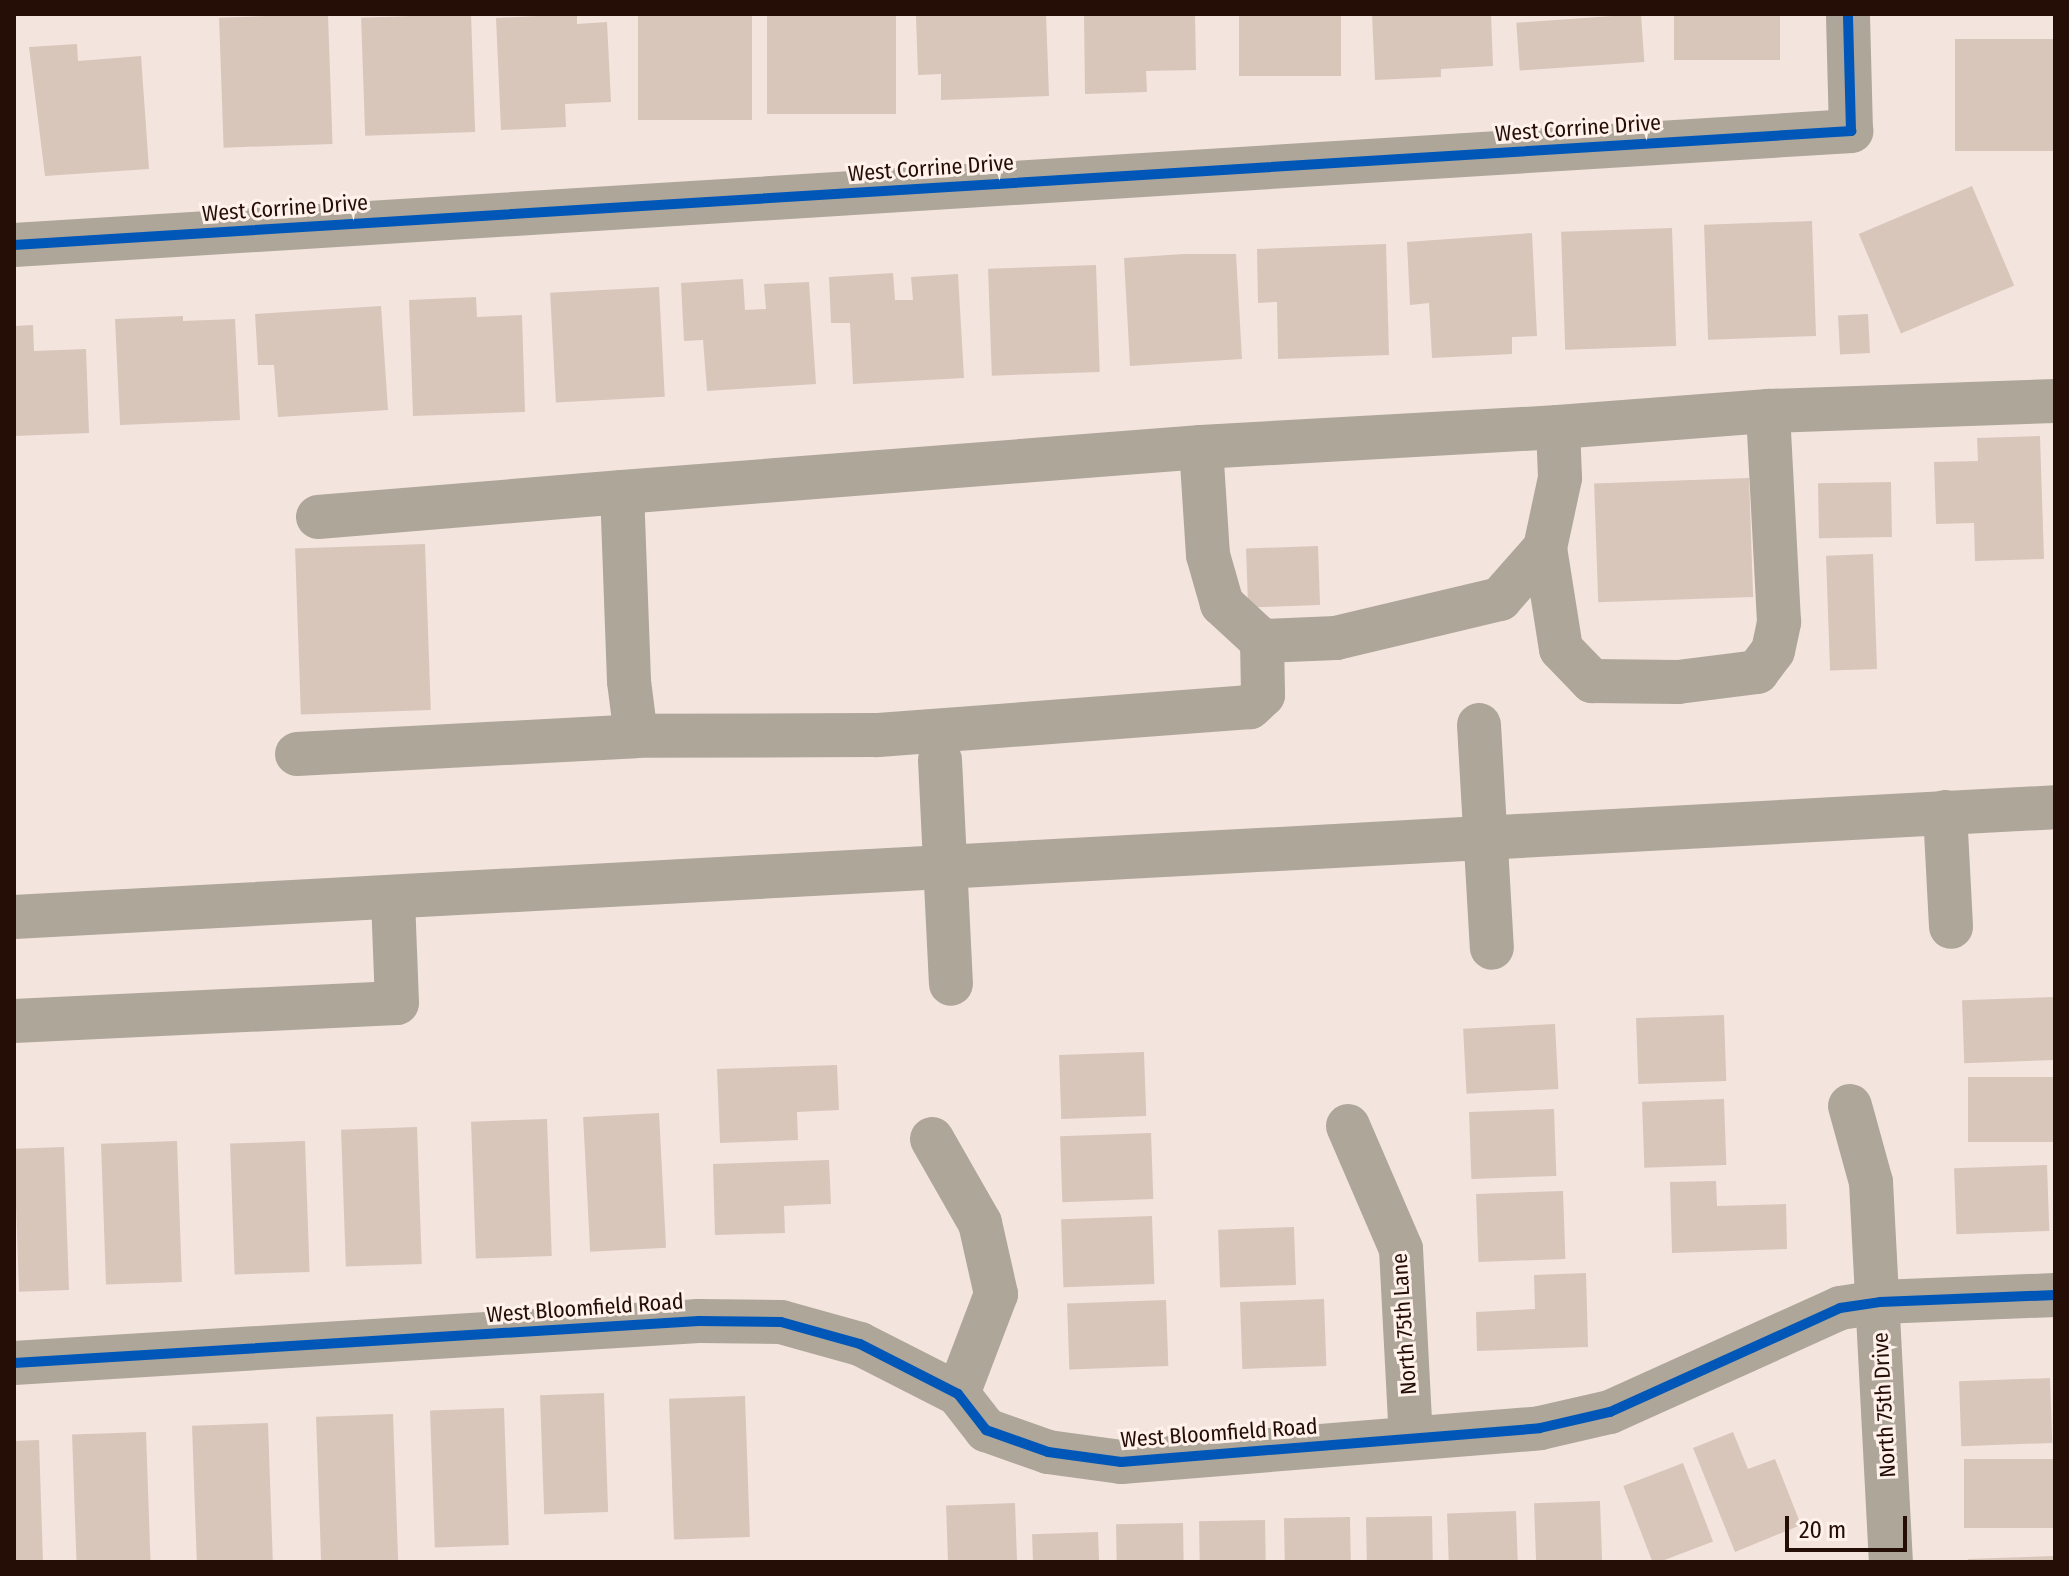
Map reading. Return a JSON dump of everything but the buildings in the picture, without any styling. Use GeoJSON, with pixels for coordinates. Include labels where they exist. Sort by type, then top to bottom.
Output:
{"type":"FeatureCollection","features":[{"type":"Feature","properties":{"kind":"street","name":"West Corrine Drive"},"geometry":{"type":"LineString","coordinates":[[14,245],[1851,131],[1848,14]]}},
{"type":"Feature","properties":{"kind":"street"},"geometry":{"type":"LineString","coordinates":[[318,517],[1201,447],[1558,427],[1768,411],[2055,401]]}},
{"type":"Feature","properties":{"kind":"street"},"geometry":{"type":"LineString","coordinates":[[1558,427],[1560,478],[1545,548],[1561,649],[1592,681],[1678,682],[1757,672],[1773,651],[1779,622],[1768,411]]}},
{"type":"Feature","properties":{"kind":"street"},"geometry":{"type":"LineString","coordinates":[[1201,447],[1208,555],[1222,604],[1262,641],[1336,638],[1475,608],[1500,599],[1545,548]]}},
{"type":"Feature","properties":{"kind":"street"},"geometry":{"type":"LineString","coordinates":[[622,492],[629,681],[636,736]]}},
{"type":"Feature","properties":{"kind":"street"},"geometry":{"type":"LineString","coordinates":[[297,754],[636,736],[875,735],[1250,707],[1263,695],[1262,641]]}},
{"type":"Feature","properties":{"kind":"street"},"geometry":{"type":"LineString","coordinates":[[1479,725],[1492,948]]}},
{"type":"Feature","properties":{"kind":"street"},"geometry":{"type":"LineString","coordinates":[[940,760],[951,984]]}},
{"type":"Feature","properties":{"kind":"street"},"geometry":{"type":"LineString","coordinates":[[14,917],[2055,807]]}},
{"type":"Feature","properties":{"kind":"street"},"geometry":{"type":"LineString","coordinates":[[1945,812],[1951,927]]}},
{"type":"Feature","properties":{"kind":"street"},"geometry":{"type":"LineString","coordinates":[[14,1021],[397,1003],[393,897]]}},
{"type":"Feature","properties":{"kind":"street","name":"North 75th Drive"},"geometry":{"type":"LineString","coordinates":[[1850,1106],[1871,1182],[1880,1302],[1891,1562]]}},
{"type":"Feature","properties":{"kind":"street","name":"North 75th Lane"},"geometry":{"type":"LineString","coordinates":[[1348,1126],[1401,1249],[1411,1438]]}},
{"type":"Feature","properties":{"kind":"street"},"geometry":{"type":"LineString","coordinates":[[932,1139],[980,1223],[996,1294],[958,1394]]}},
{"type":"Feature","properties":{"kind":"street","name":"West Bloomfield Road"},"geometry":{"type":"LineString","coordinates":[[14,1363],[699,1321],[781,1322],[860,1344],[958,1394],[986,1430],[1048,1452],[1121,1462],[1540,1428],[1610,1412],[1840,1308],[1880,1302],[2055,1295]]}},
{"type":"Feature","properties":{"kind":"cycle path"},"geometry":{"type":"LineString","coordinates":[[14,245],[1851,131],[1848,14]]}},
{"type":"Feature","properties":{"kind":"cycle path"},"geometry":{"type":"LineString","coordinates":[[14,1363],[699,1321],[781,1322],[860,1344],[958,1394],[986,1430],[1048,1452],[1121,1462],[1540,1428],[1610,1412],[1840,1308],[1880,1302],[2055,1295]]}}]}
